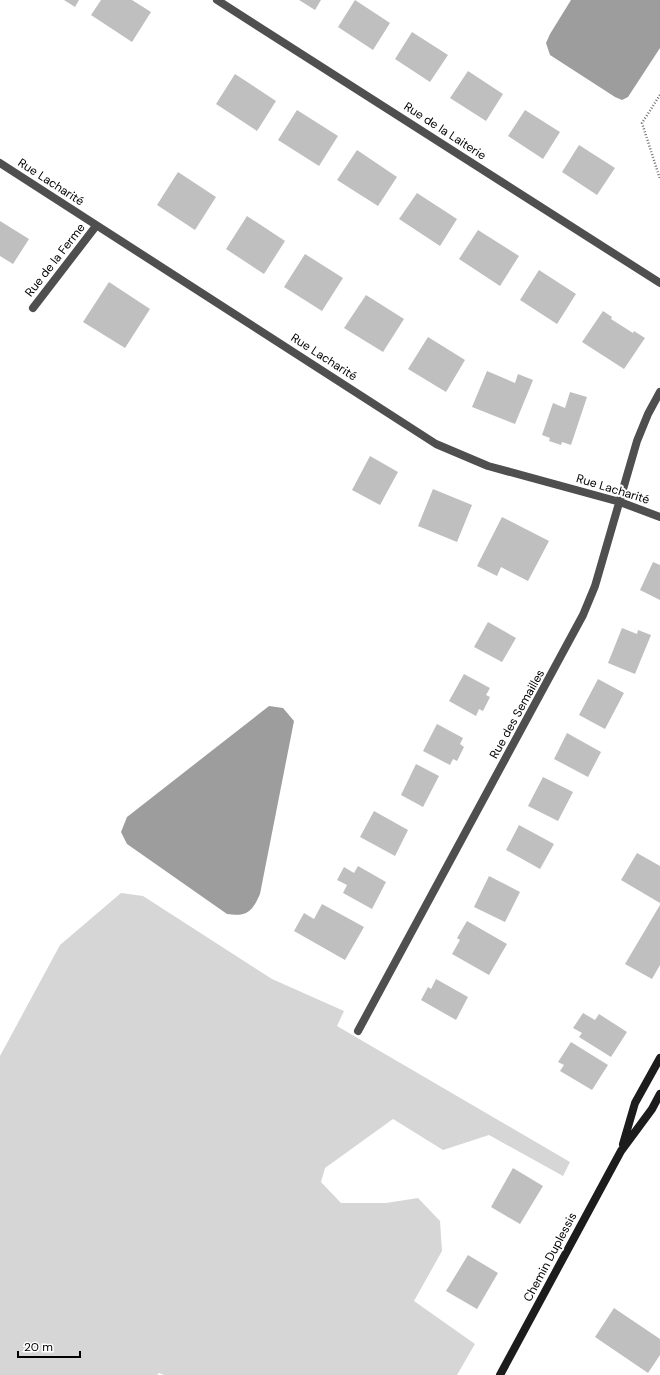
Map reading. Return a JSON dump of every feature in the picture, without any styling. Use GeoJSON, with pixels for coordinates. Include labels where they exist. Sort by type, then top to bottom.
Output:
{"type":"FeatureCollection","features":[{"type":"Feature","properties":{"kind":"street","name":"Rue de la Laiterie"},"geometry":{"type":"LineString","coordinates":[[217,0],[660,283]]}},
{"type":"Feature","properties":{"kind":"street","name":"Rue Lacharité"},"geometry":{"type":"LineString","coordinates":[[0,163],[436,444],[488,466],[620,502],[660,517]]}},
{"type":"Feature","properties":{"kind":"street","name":"Rue de la Ferme"},"geometry":{"type":"LineString","coordinates":[[32,308],[96,226]]}},
{"type":"Feature","properties":{"kind":"street","name":"Rue des Semailles"},"geometry":{"type":"LineString","coordinates":[[358,1031],[583,615],[595,586],[637,441],[648,414],[660,392]]}},
{"type":"Feature","properties":{"kind":"street","name":"Chemin Duplessis"},"geometry":{"type":"LineString","coordinates":[[621,1151],[635,1102],[660,1058]]}},
{"type":"Feature","properties":{"kind":"street","name":"Chemin Duplessis"},"geometry":{"type":"LineString","coordinates":[[500,1375],[621,1151],[652,1110],[660,1094]]}},
{"type":"Feature","properties":{"kind":"path"},"geometry":{"type":"LineString","coordinates":[[660,95],[642,123],[660,179]]}},
{"type":"Feature","properties":{"kind":"shaded area"},"geometry":{"type":"Polygon","coordinates":[[[571,0],[660,0],[660,48],[628,97],[622,100],[615,97],[550,55],[546,43],[571,0]]]}},
{"type":"Feature","properties":{"kind":"shaded area"},"geometry":{"type":"Polygon","coordinates":[[[269,706],[283,708],[294,721],[260,894],[248,912],[239,915],[227,914],[127,844],[121,832],[127,817],[269,706]]]}},
{"type":"Feature","properties":{"kind":"shaded area"},"geometry":{"type":"Polygon","coordinates":[[[121,893],[143,896],[272,979],[344,1011],[337,1026],[570,1162],[563,1176],[489,1135],[443,1150],[393,1119],[325,1168],[321,1182],[341,1203],[386,1203],[418,1198],[440,1221],[442,1251],[414,1301],[475,1344],[457,1375],[164,1375],[159,1373],[157,1375],[0,1375],[0,1056],[60,945],[121,893]]]}},
{"type":"Feature","properties":{"kind":"building"},"geometry":{"type":"Polygon","coordinates":[[[64,0],[79,0],[75,7],[64,0]]]}},
{"type":"Feature","properties":{"kind":"building"},"geometry":{"type":"Polygon","coordinates":[[[101,0],[132,0],[151,12],[132,42],[91,15],[101,0]]]}},
{"type":"Feature","properties":{"kind":"building"},"geometry":{"type":"Polygon","coordinates":[[[299,0],[321,0],[315,10],[299,0]]]}},
{"type":"Feature","properties":{"kind":"building"},"geometry":{"type":"Polygon","coordinates":[[[355,0],[390,23],[373,50],[338,27],[355,0]]]}},
{"type":"Feature","properties":{"kind":"building"},"geometry":{"type":"Polygon","coordinates":[[[412,32],[448,55],[430,82],[395,59],[412,32]]]}},
{"type":"Feature","properties":{"kind":"building"},"geometry":{"type":"Polygon","coordinates":[[[468,71],[503,94],[486,121],[450,98],[468,71]]]}},
{"type":"Feature","properties":{"kind":"building"},"geometry":{"type":"Polygon","coordinates":[[[235,74],[276,101],[257,131],[216,104],[235,74]]]}},
{"type":"Feature","properties":{"kind":"building"},"geometry":{"type":"Polygon","coordinates":[[[297,110],[338,136],[319,166],[278,140],[297,110]]]}},
{"type":"Feature","properties":{"kind":"building"},"geometry":{"type":"Polygon","coordinates":[[[525,110],[560,132],[543,159],[508,136],[525,110]]]}},
{"type":"Feature","properties":{"kind":"building"},"geometry":{"type":"Polygon","coordinates":[[[579,145],[615,168],[597,195],[562,172],[579,145]]]}},
{"type":"Feature","properties":{"kind":"building"},"geometry":{"type":"Polygon","coordinates":[[[357,150],[397,177],[378,206],[337,180],[357,150]]]}},
{"type":"Feature","properties":{"kind":"building"},"geometry":{"type":"Polygon","coordinates":[[[178,172],[216,197],[195,230],[157,205],[178,172]]]}},
{"type":"Feature","properties":{"kind":"building"},"geometry":{"type":"Polygon","coordinates":[[[417,193],[457,219],[440,246],[399,219],[417,193]]]}},
{"type":"Feature","properties":{"kind":"building"},"geometry":{"type":"Polygon","coordinates":[[[247,216],[285,241],[264,274],[226,249],[247,216]]]}},
{"type":"Feature","properties":{"kind":"building"},"geometry":{"type":"Polygon","coordinates":[[[0,221],[29,239],[13,264],[0,256],[0,221]]]}},
{"type":"Feature","properties":{"kind":"building"},"geometry":{"type":"Polygon","coordinates":[[[478,230],[519,256],[500,286],[459,259],[478,230]]]}},
{"type":"Feature","properties":{"kind":"building"},"geometry":{"type":"Polygon","coordinates":[[[305,254],[343,278],[322,311],[284,287],[305,254]]]}},
{"type":"Feature","properties":{"kind":"building"},"geometry":{"type":"Polygon","coordinates":[[[539,270],[576,294],[557,324],[520,300],[539,270]]]}},
{"type":"Feature","properties":{"kind":"building"},"geometry":{"type":"Polygon","coordinates":[[[109,282],[150,309],[125,348],[83,322],[109,282]]]}},
{"type":"Feature","properties":{"kind":"building"},"geometry":{"type":"Polygon","coordinates":[[[366,295],[404,319],[383,352],[344,328],[366,295]]]}},
{"type":"Feature","properties":{"kind":"building"},"geometry":{"type":"Polygon","coordinates":[[[603,311],[612,317],[611,319],[633,333],[634,331],[645,338],[624,369],[582,342],[603,311]]]}},
{"type":"Feature","properties":{"kind":"building"},"geometry":{"type":"Polygon","coordinates":[[[428,337],[465,360],[446,392],[408,369],[428,337]]]}},
{"type":"Feature","properties":{"kind":"building"},"geometry":{"type":"Polygon","coordinates":[[[487,371],[515,383],[518,374],[533,380],[515,424],[472,407],[487,371]]]}},
{"type":"Feature","properties":{"kind":"building"},"geometry":{"type":"Polygon","coordinates":[[[570,392],[587,397],[571,445],[562,442],[561,445],[549,441],[550,438],[542,435],[553,403],[565,408],[570,392]]]}},
{"type":"Feature","properties":{"kind":"building"},"geometry":{"type":"Polygon","coordinates":[[[370,456],[398,472],[380,505],[352,490],[370,456]]]}},
{"type":"Feature","properties":{"kind":"building"},"geometry":{"type":"Polygon","coordinates":[[[433,489],[472,505],[457,542],[418,526],[433,489]]]}},
{"type":"Feature","properties":{"kind":"building"},"geometry":{"type":"Polygon","coordinates":[[[502,517],[549,541],[528,581],[501,567],[497,576],[477,566],[502,517]]]}},
{"type":"Feature","properties":{"kind":"building"},"geometry":{"type":"Polygon","coordinates":[[[653,562],[660,565],[660,600],[640,590],[653,562]]]}},
{"type":"Feature","properties":{"kind":"building"},"geometry":{"type":"Polygon","coordinates":[[[488,622],[516,638],[502,662],[474,647],[488,622]]]}},
{"type":"Feature","properties":{"kind":"building"},"geometry":{"type":"Polygon","coordinates":[[[622,628],[637,634],[638,630],[651,635],[635,674],[608,663],[622,628]]]}},
{"type":"Feature","properties":{"kind":"building"},"geometry":{"type":"Polygon","coordinates":[[[464,674],[490,688],[486,695],[490,697],[483,711],[479,709],[476,716],[449,701],[464,674]]]}},
{"type":"Feature","properties":{"kind":"building"},"geometry":{"type":"Polygon","coordinates":[[[598,679],[624,693],[605,729],[579,715],[598,679]]]}},
{"type":"Feature","properties":{"kind":"building"},"geometry":{"type":"Polygon","coordinates":[[[437,724],[463,738],[460,744],[464,747],[457,761],[453,759],[450,765],[423,751],[437,724]]]}},
{"type":"Feature","properties":{"kind":"building"},"geometry":{"type":"Polygon","coordinates":[[[567,733],[601,752],[588,777],[554,759],[567,733]]]}},
{"type":"Feature","properties":{"kind":"building"},"geometry":{"type":"Polygon","coordinates":[[[416,764],[439,776],[423,807],[401,795],[416,764]]]}},
{"type":"Feature","properties":{"kind":"building"},"geometry":{"type":"Polygon","coordinates":[[[543,777],[573,792],[558,821],[528,806],[543,777]]]}},
{"type":"Feature","properties":{"kind":"building"},"geometry":{"type":"Polygon","coordinates":[[[374,811],[408,830],[395,856],[360,837],[374,811]]]}},
{"type":"Feature","properties":{"kind":"building"},"geometry":{"type":"Polygon","coordinates":[[[519,825],[554,844],[540,869],[506,850],[519,825]]]}},
{"type":"Feature","properties":{"kind":"building"},"geometry":{"type":"Polygon","coordinates":[[[637,853],[660,866],[660,903],[621,880],[637,853]]]}},
{"type":"Feature","properties":{"kind":"building"},"geometry":{"type":"Polygon","coordinates":[[[358,866],[386,882],[372,909],[343,893],[347,885],[337,880],[344,867],[354,873],[358,866]]]}},
{"type":"Feature","properties":{"kind":"building"},"geometry":{"type":"Polygon","coordinates":[[[489,876],[520,892],[505,922],[474,907],[489,876]]]}},
{"type":"Feature","properties":{"kind":"building"},"geometry":{"type":"Polygon","coordinates":[[[322,904],[364,927],[345,960],[294,931],[304,913],[314,919],[322,904]]]}},
{"type":"Feature","properties":{"kind":"building"},"geometry":{"type":"Polygon","coordinates":[[[660,905],[660,965],[652,979],[625,964],[660,905]]]}},
{"type":"Feature","properties":{"kind":"building"},"geometry":{"type":"Polygon","coordinates":[[[467,921],[507,944],[489,975],[452,954],[460,940],[457,938],[467,921]]]}},
{"type":"Feature","properties":{"kind":"building"},"geometry":{"type":"Polygon","coordinates":[[[436,979],[468,997],[456,1020],[421,1000],[428,987],[431,989],[436,979]]]}},
{"type":"Feature","properties":{"kind":"building"},"geometry":{"type":"Polygon","coordinates":[[[583,1013],[595,1020],[599,1014],[627,1032],[611,1057],[579,1037],[582,1033],[573,1028],[583,1013]]]}},
{"type":"Feature","properties":{"kind":"building"},"geometry":{"type":"Polygon","coordinates":[[[571,1042],[608,1065],[592,1090],[560,1071],[564,1065],[558,1062],[571,1042]]]}},
{"type":"Feature","properties":{"kind":"building"},"geometry":{"type":"Polygon","coordinates":[[[513,1168],[543,1186],[520,1224],[491,1207],[513,1168]]]}},
{"type":"Feature","properties":{"kind":"building"},"geometry":{"type":"Polygon","coordinates":[[[468,1255],[498,1273],[477,1309],[446,1291],[468,1255]]]}},
{"type":"Feature","properties":{"kind":"building"},"geometry":{"type":"Polygon","coordinates":[[[614,1308],[660,1339],[660,1355],[648,1373],[595,1337],[614,1308]]]}}]}
